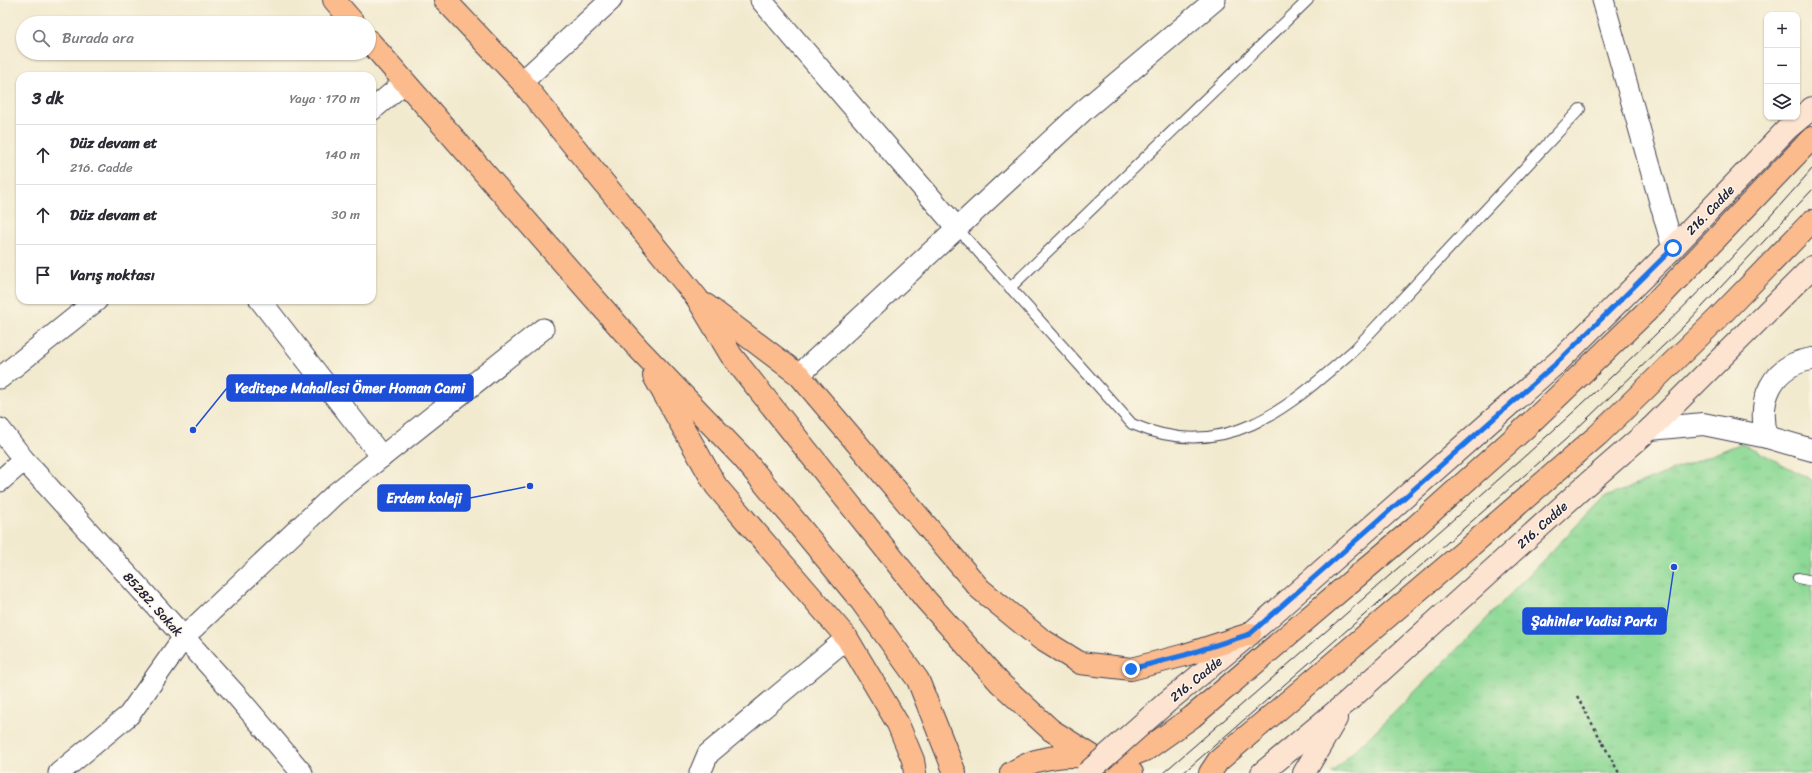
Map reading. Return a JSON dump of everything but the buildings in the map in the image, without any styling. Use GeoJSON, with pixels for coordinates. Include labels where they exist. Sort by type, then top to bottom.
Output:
{"type":"FeatureCollection","features":[{"type":"Feature","properties":{"kind":"main road"},"geometry":{"type":"LineString","coordinates":[[334,0],[348,16]]}},
{"type":"Feature","properties":{"kind":"main road"},"geometry":{"type":"LineString","coordinates":[[445,0],[522,82],[697,298],[731,355],[926,600],[1000,683],[1051,730],[1098,765]]}},
{"type":"Feature","properties":{"kind":"main road"},"geometry":{"type":"LineString","coordinates":[[376,49],[637,347],[744,459],[861,601],[918,680],[955,773]]}},
{"type":"Feature","properties":{"kind":"main road","name":"216. Cadde"},"geometry":{"type":"LineString","coordinates":[[1098,765],[1167,702],[1250,634],[1560,360],[1673,248],[1788,128],[1812,108]]}},
{"type":"Feature","properties":{"kind":"main road"},"geometry":{"type":"LineString","coordinates":[[1098,765],[1147,749],[1192,718],[1415,527],[1525,428],[1647,311],[1812,138]]}},
{"type":"Feature","properties":{"kind":"main road"},"geometry":{"type":"LineString","coordinates":[[1210,773],[1218,760],[1460,555],[1598,435],[1717,319],[1812,221]]}},
{"type":"Feature","properties":{"kind":"main road","name":"216. Cadde"},"geometry":{"type":"LineString","coordinates":[[1262,773],[1347,702],[1587,484],[1650,429],[1812,267]]}},
{"type":"Feature","properties":{"kind":"main road"},"geometry":{"type":"LineString","coordinates":[[697,298],[799,375],[980,589],[1041,639],[1080,663],[1131,669],[1185,655],[1250,634]]}},
{"type":"Feature","properties":{"kind":"main road"},"geometry":{"type":"LineString","coordinates":[[637,347],[716,486],[847,638],[898,724],[913,760],[915,773]]}},
{"type":"Feature","properties":{"kind":"main road"},"geometry":{"type":"LineString","coordinates":[[1304,773],[1347,702]]}},
{"type":"Feature","properties":{"kind":"main road"},"geometry":{"type":"LineString","coordinates":[[1011,773],[1035,761],[1069,755],[1098,765],[1132,773]]}},
{"type":"Feature","properties":{"kind":"street"},"geometry":{"type":"LineString","coordinates":[[522,82],[611,0]]}},
{"type":"Feature","properties":{"kind":"street"},"geometry":{"type":"LineString","coordinates":[[761,0],[957,228]]}},
{"type":"Feature","properties":{"kind":"street"},"geometry":{"type":"LineString","coordinates":[[799,375],[1083,111],[1215,0]]}},
{"type":"Feature","properties":{"kind":"street"},"geometry":{"type":"LineString","coordinates":[[1603,0],[1673,248]]}},
{"type":"Feature","properties":{"kind":"street"},"geometry":{"type":"LineString","coordinates":[[376,107],[405,82]]}},
{"type":"Feature","properties":{"kind":"street"},"geometry":{"type":"LineString","coordinates":[[0,378],[92,304]]}},
{"type":"Feature","properties":{"kind":"street"},"geometry":{"type":"LineString","coordinates":[[263,304],[382,457]]}},
{"type":"Feature","properties":{"kind":"street"},"geometry":{"type":"LineString","coordinates":[[59,773],[129,715],[184,637],[335,494],[543,329]]}},
{"type":"Feature","properties":{"kind":"street"},"geometry":{"type":"LineString","coordinates":[[1768,438],[1763,413],[1765,400],[1770,388],[1776,378],[1785,370],[1800,362],[1812,359]]}},
{"type":"Feature","properties":{"kind":"street"},"geometry":{"type":"LineString","coordinates":[[1650,429],[1703,424],[1768,438],[1812,450]]}},
{"type":"Feature","properties":{"kind":"street","name":"85282. Sokak"},"geometry":{"type":"LineString","coordinates":[[0,429],[24,460],[236,695],[302,773]]}},
{"type":"Feature","properties":{"kind":"street"},"geometry":{"type":"LineString","coordinates":[[0,481],[24,460]]}},
{"type":"Feature","properties":{"kind":"street"},"geometry":{"type":"LineString","coordinates":[[700,773],[708,754],[847,638]]}},
{"type":"Feature","properties":{"kind":"lane"},"geometry":{"type":"LineString","coordinates":[[1010,288],[1308,0]]}},
{"type":"Feature","properties":{"kind":"lane"},"geometry":{"type":"LineString","coordinates":[[957,228],[1132,424],[1150,432],[1170,437],[1198,438],[1230,433],[1248,427],[1297,397],[1354,350],[1580,109]]}},
{"type":"Feature","properties":{"kind":"lane"},"geometry":{"type":"LineString","coordinates":[[1798,578],[1812,581]]}},
{"type":"Feature","properties":{"kind":"path"},"geometry":{"type":"LineString","coordinates":[[1577,696],[1619,773]]}},
{"type":"Feature","properties":{"kind":"green space"},"geometry":{"type":"Polygon","coordinates":[[[1742,443],[1812,480],[1812,773],[1331,773],[1393,714],[1603,498],[1742,443]]]}},
{"type":"Feature","properties":{"kind":"tram line"},"geometry":{"type":"LineString","coordinates":[[1163,773],[1332,627],[1580,406],[1723,267],[1812,169]]}},
{"type":"Feature","properties":{"kind":"tram line"},"geometry":{"type":"LineString","coordinates":[[1183,773],[1565,440],[1687,323],[1812,190]]}},
{"type":"Feature","properties":{"kind":"place","name":"Yeditepe Mahallesi Ömer Homan Cami"},"geometry":{"type":"Point","coordinates":[193,430]}},
{"type":"Feature","properties":{"kind":"place","name":"Erdem koleji"},"geometry":{"type":"Point","coordinates":[530,486]}},
{"type":"Feature","properties":{"kind":"place","name":"Şahinler Vadisi Parkı"},"geometry":{"type":"Point","coordinates":[1674,567]}},
{"type":"Feature","properties":{"kind":"route"},"geometry":{"type":"LineString","coordinates":[[1131,669],[1185,655],[1250,634],[1560,360],[1673,248]]}}]}
